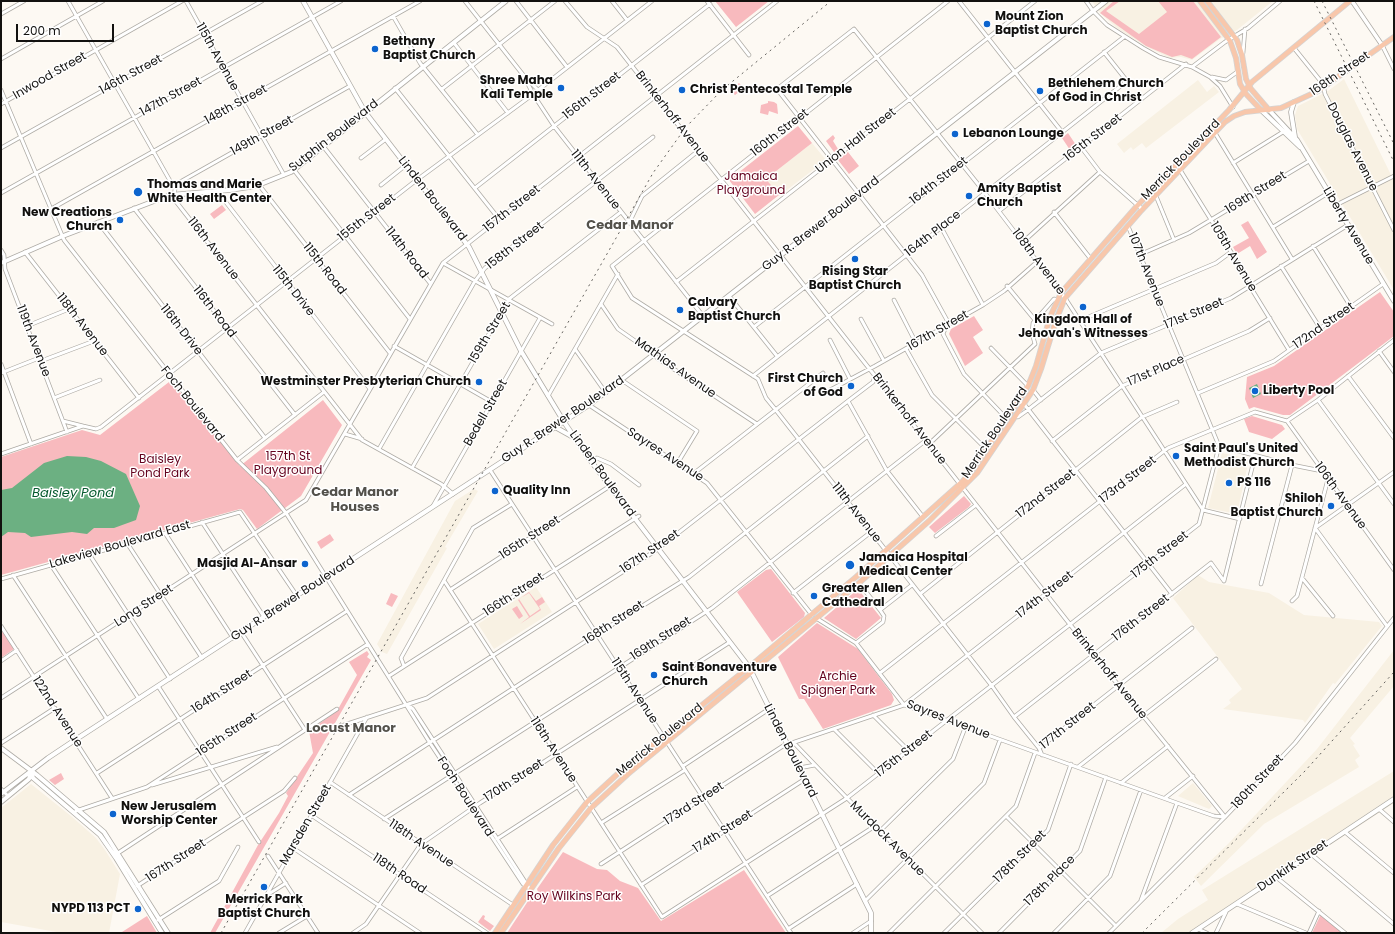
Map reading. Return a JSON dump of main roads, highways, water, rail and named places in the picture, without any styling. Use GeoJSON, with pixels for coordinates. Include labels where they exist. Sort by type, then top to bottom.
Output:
{"type":"FeatureCollection","features":[{"type":"Feature","properties":{"kind":"main road","name":"Linden Boulevard"},"geometry":{"type":"LineString","coordinates":[[303,1],[366,112],[467,244],[521,351],[548,398],[575,439],[749,668],[871,913],[871,933]]}},
{"type":"Feature","properties":{"kind":"main road","name":"Sutphin Boulevard"},"geometry":{"type":"LineString","coordinates":[[3,262],[98,222],[174,194],[218,192],[259,185],[294,170],[506,1]]}},
{"type":"Feature","properties":{"kind":"main road","name":"Guy R. Brewer Boulevard"},"geometry":{"type":"LineString","coordinates":[[2,791],[107,719],[589,406],[1106,1]]}},
{"type":"Feature","properties":{"kind":"main road","name":"Liberty Avenue"},"geometry":{"type":"LineString","coordinates":[[1200,1],[1229,39],[1236,56],[1237,72],[1244,92],[1302,150]]}},
{"type":"Feature","properties":{"kind":"main road","name":"Liberty Avenue"},"geometry":{"type":"LineString","coordinates":[[1207,1],[1234,36],[1242,57],[1244,75],[1249,86],[1295,138],[1394,301]]}},
{"type":"Feature","properties":{"kind":"main road","name":"Merrick Boulevard"},"geometry":{"type":"LineString","coordinates":[[495,933],[553,845],[587,802],[622,770],[663,736],[749,668],[885,550],[977,473],[1033,390],[1056,320],[1065,298],[1156,196],[1178,167],[1233,107],[1249,86],[1351,1]]}},
{"type":"Feature","properties":{"kind":"main road","name":"168th Street"},"geometry":{"type":"LineString","coordinates":[[1261,110],[1281,108],[1324,88],[1394,37]]}},
{"type":"Feature","properties":{"kind":"main road"},"geometry":{"type":"LineString","coordinates":[[1294,102],[1290,112],[1295,138]]}},
{"type":"Feature","properties":{"kind":"main road","name":"Merrick Boulevard"},"geometry":{"type":"LineString","coordinates":[[501,933],[559,848],[591,808],[627,775],[859,583],[929,521],[962,486],[1028,386],[1050,317],[1061,293],[1090,258],[1138,205],[1215,133],[1234,116],[1245,112],[1261,110]]}},
{"type":"Feature","properties":{"kind":"main road"},"geometry":{"type":"LineString","coordinates":[[555,428],[575,439]]}},
{"type":"Feature","properties":{"kind":"main road"},"geometry":{"type":"LineString","coordinates":[[1,748],[104,832],[162,933]]}},
{"type":"Feature","properties":{"kind":"main road"},"geometry":{"type":"LineString","coordinates":[[622,770],[627,775]]}},
{"type":"Feature","properties":{"kind":"main road","name":"Guy R. Brewer Boulevard"},"geometry":{"type":"LineString","coordinates":[[1,802],[29,780],[31,772]]}},
{"type":"Feature","properties":{"kind":"main road"},"geometry":{"type":"LineString","coordinates":[[31,772],[33,778],[100,836],[116,854]]}},
{"type":"Feature","properties":{"kind":"main road","name":"Dunkirk Street"},"geometry":{"type":"LineString","coordinates":[[1192,933],[1394,800]]}},
{"type":"Feature","properties":{"kind":"main road"},"geometry":{"type":"LineString","coordinates":[[136,887],[168,933]]}},
{"type":"Feature","properties":{"kind":"water","name":"Liberty Pool"},"geometry":{"type":"Polygon","coordinates":[[[1257,384],[1261,394],[1253,398],[1249,388],[1257,384]]]}},
{"type":"Feature","properties":{"kind":"water","name":"Baisley Pond"},"geometry":{"type":"Polygon","coordinates":[[[67,456],[86,457],[101,461],[126,474],[140,506],[136,520],[114,528],[94,528],[87,534],[72,532],[31,537],[25,533],[8,532],[1,537],[1,490],[12,488],[44,463],[67,456]]]}},
{"type":"Feature","properties":{"kind":"railway"},"geometry":{"type":"LineString","coordinates":[[221,933],[653,173],[686,127],[722,90],[831,1]]}},
{"type":"Feature","properties":{"kind":"railway"},"geometry":{"type":"LineString","coordinates":[[1314,1],[1394,162]]}},
{"type":"Feature","properties":{"kind":"railway"},"geometry":{"type":"LineString","coordinates":[[1322,1],[1394,144]]}},
{"type":"Feature","properties":{"kind":"railway"},"geometry":{"type":"LineString","coordinates":[[1142,933],[1305,771],[1394,672]]}},
{"type":"Feature","properties":{"kind":"place","name":"Mount Zion Baptist Church"},"geometry":{"type":"Point","coordinates":[987,24]}},
{"type":"Feature","properties":{"kind":"place","name":"Bethany Baptist Church"},"geometry":{"type":"Point","coordinates":[375,49]}},
{"type":"Feature","properties":{"kind":"place","name":"Shree Maha Kali Temple"},"geometry":{"type":"Point","coordinates":[561,88]}},
{"type":"Feature","properties":{"kind":"place","name":"Christ Pentecostal Temple"},"geometry":{"type":"Point","coordinates":[682,90]}},
{"type":"Feature","properties":{"kind":"place","name":"Bethlehem Church of God in Christ"},"geometry":{"type":"Point","coordinates":[1040,91]}},
{"type":"Feature","properties":{"kind":"place","name":"Lebanon Lounge"},"geometry":{"type":"Point","coordinates":[955,134]}},
{"type":"Feature","properties":{"kind":"place","name":"Thomas and Marie White Health Center"},"geometry":{"type":"Point","coordinates":[138,192]}},
{"type":"Feature","properties":{"kind":"place","name":"Amity Baptist Church"},"geometry":{"type":"Point","coordinates":[969,196]}},
{"type":"Feature","properties":{"kind":"place","name":"New Creations Church"},"geometry":{"type":"Point","coordinates":[120,220]}},
{"type":"Feature","properties":{"kind":"place","name":"Rising Star Baptist Church"},"geometry":{"type":"Point","coordinates":[855,259]}},
{"type":"Feature","properties":{"kind":"place","name":"Kingdom Hall of Jehovah's Witnesses"},"geometry":{"type":"Point","coordinates":[1083,307]}},
{"type":"Feature","properties":{"kind":"place","name":"Calvary Baptist Church"},"geometry":{"type":"Point","coordinates":[680,310]}},
{"type":"Feature","properties":{"kind":"place","name":"Westminster Presbyterian Church"},"geometry":{"type":"Point","coordinates":[479,382]}},
{"type":"Feature","properties":{"kind":"place","name":"First Church of God"},"geometry":{"type":"Point","coordinates":[851,386]}},
{"type":"Feature","properties":{"kind":"place","name":"Liberty Pool"},"geometry":{"type":"Point","coordinates":[1255,391]}},
{"type":"Feature","properties":{"kind":"place","name":"Saint Paul's United Methodist Church"},"geometry":{"type":"Point","coordinates":[1176,456]}},
{"type":"Feature","properties":{"kind":"place","name":"PS 116"},"geometry":{"type":"Point","coordinates":[1229,483]}},
{"type":"Feature","properties":{"kind":"place","name":"Quality Inn"},"geometry":{"type":"Point","coordinates":[495,491]}},
{"type":"Feature","properties":{"kind":"place","name":"Shiloh Baptist Church"},"geometry":{"type":"Point","coordinates":[1331,506]}},
{"type":"Feature","properties":{"kind":"place","name":"Masjid Al-Ansar"},"geometry":{"type":"Point","coordinates":[305,564]}},
{"type":"Feature","properties":{"kind":"place","name":"Jamaica Hospital Medical Center"},"geometry":{"type":"Point","coordinates":[850,565]}},
{"type":"Feature","properties":{"kind":"place","name":"Greater Allen Cathedral"},"geometry":{"type":"Point","coordinates":[814,596]}},
{"type":"Feature","properties":{"kind":"place","name":"Saint Bonaventure Church"},"geometry":{"type":"Point","coordinates":[654,675]}},
{"type":"Feature","properties":{"kind":"place","name":"New Jerusalem Worship Center"},"geometry":{"type":"Point","coordinates":[113,814]}},
{"type":"Feature","properties":{"kind":"place","name":"Merrick Park Baptist Church"},"geometry":{"type":"Point","coordinates":[264,887]}},
{"type":"Feature","properties":{"kind":"place","name":"NYPD 113 PCT"},"geometry":{"type":"Point","coordinates":[138,909]}},
{"type":"Feature","properties":{"kind":"district","name":"Cedar Manor"},"geometry":{"type":"Point","coordinates":[630,226]}},
{"type":"Feature","properties":{"kind":"district","name":"Cedar Manor Houses"},"geometry":{"type":"Point","coordinates":[355,500]}},
{"type":"Feature","properties":{"kind":"district","name":"Locust Manor"},"geometry":{"type":"Point","coordinates":[351,729]}},
{"type":"Feature","properties":{"kind":"park label","name":"Jamaica Playground"},"geometry":{"type":"Point","coordinates":[751,184]}},
{"type":"Feature","properties":{"kind":"park label","name":"157th St Playground"},"geometry":{"type":"Point","coordinates":[288,464]}},
{"type":"Feature","properties":{"kind":"park label","name":"Baisley Pond Park"},"geometry":{"type":"Point","coordinates":[160,467]}},
{"type":"Feature","properties":{"kind":"park label","name":"Archie Spigner Park"},"geometry":{"type":"Point","coordinates":[838,684]}},
{"type":"Feature","properties":{"kind":"park label","name":"Roy Wilkins Park"},"geometry":{"type":"Point","coordinates":[574,897]}}]}
